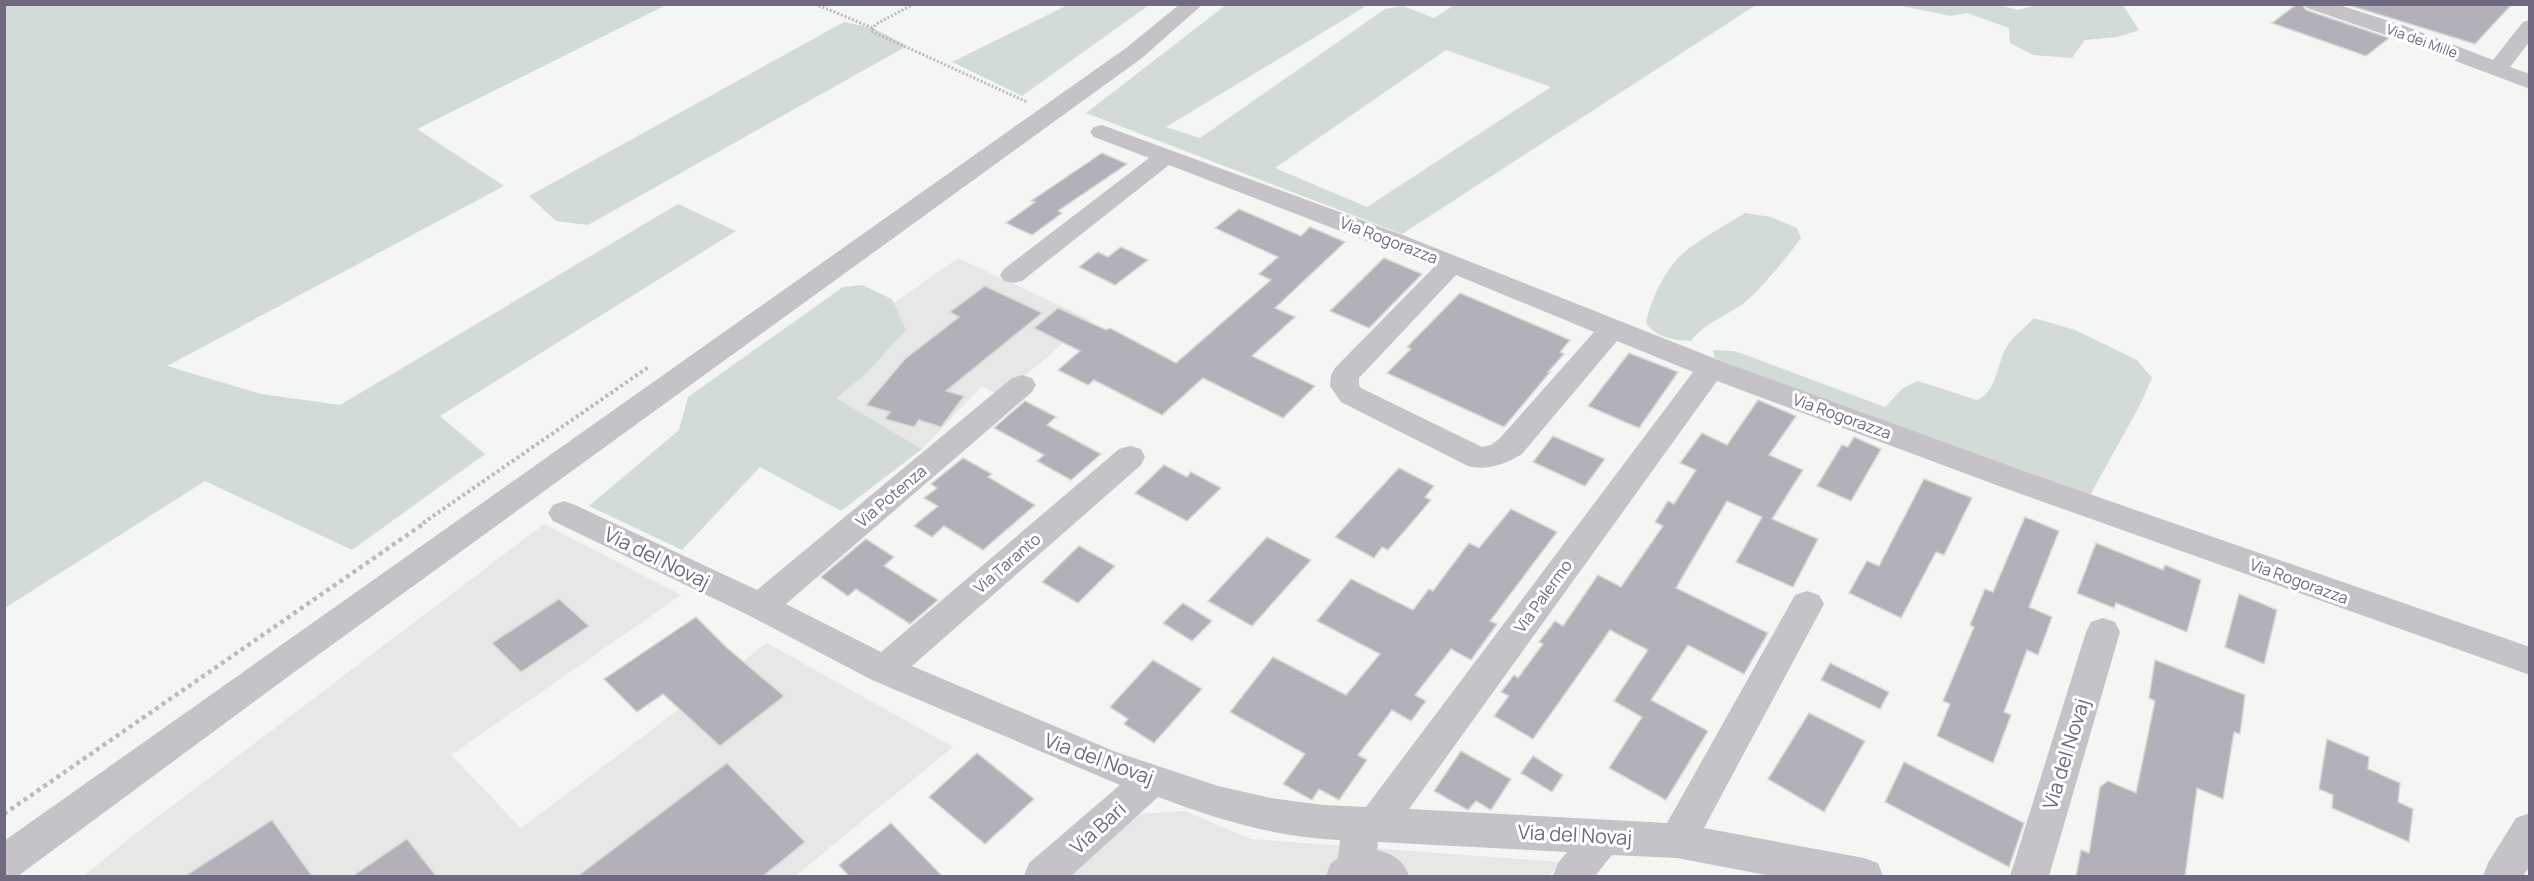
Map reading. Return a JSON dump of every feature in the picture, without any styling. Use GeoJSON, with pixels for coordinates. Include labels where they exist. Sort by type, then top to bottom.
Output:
{"type":"FeatureCollection","features":[{"type":"Feature","properties":{"kind":"street"},"geometry":{"type":"LineString","coordinates":[[4,864],[286,659],[1134,53],[1193,4]]}},
{"type":"Feature","properties":{"kind":"street","name":"Via dei Mille"},"geometry":{"type":"LineString","coordinates":[[2316,5],[2397,31],[2529,82]]}},
{"type":"Feature","properties":{"kind":"street"},"geometry":{"type":"LineString","coordinates":[[2497,69],[2529,26]]}},
{"type":"Feature","properties":{"kind":"street","name":"Via Rogorazza"},"geometry":{"type":"LineString","coordinates":[[1102,132],[1452,264],[1711,368],[2029,485],[2528,662]]}},
{"type":"Feature","properties":{"kind":"street"},"geometry":{"type":"LineString","coordinates":[[1013,274],[1166,156]]}},
{"type":"Feature","properties":{"kind":"street"},"geometry":{"type":"LineString","coordinates":[[1452,264],[1345,375],[1344,386],[1351,395],[1479,458],[1499,454],[1511,446],[1612,328]]}},
{"type":"Feature","properties":{"kind":"street","name":"Via Palermo"},"geometry":{"type":"LineString","coordinates":[[1368,825],[1711,368]]}},
{"type":"Feature","properties":{"kind":"street","name":"Via Potenza"},"geometry":{"type":"LineString","coordinates":[[760,606],[1022,385]]}},
{"type":"Feature","properties":{"kind":"street","name":"Via Taranto"},"geometry":{"type":"LineString","coordinates":[[884,670],[1130,457]]}},
{"type":"Feature","properties":{"kind":"street","name":"Via del Novaj"},"geometry":{"type":"LineString","coordinates":[[564,513],[760,606],[884,670],[1110,766],[1218,803],[1282,816],[1368,825],[1677,841],[1864,876]]}},
{"type":"Feature","properties":{"kind":"street"},"geometry":{"type":"LineString","coordinates":[[1677,841],[1807,604]]}},
{"type":"Feature","properties":{"kind":"street","name":"Via del Novaj"},"geometry":{"type":"LineString","coordinates":[[2029,876],[2103,632]]}},
{"type":"Feature","properties":{"kind":"street","name":"Via Bari"},"geometry":{"type":"LineString","coordinates":[[1043,876],[1153,779]]}},
{"type":"Feature","properties":{"kind":"street"},"geometry":{"type":"LineString","coordinates":[[1364,873],[1368,825]]}},
{"type":"Feature","properties":{"kind":"street"},"geometry":{"type":"LineString","coordinates":[[2502,876],[2529,830]]}},
{"type":"Feature","properties":{"kind":"street"},"geometry":{"type":"LineString","coordinates":[[1572,876],[1603,837]]}},
{"type":"Feature","properties":{"kind":"path"},"geometry":{"type":"LineString","coordinates":[[815,4],[873,28]]}},
{"type":"Feature","properties":{"kind":"path"},"geometry":{"type":"LineString","coordinates":[[914,4],[876,24],[871,32],[1027,102]]}},
{"type":"Feature","properties":{"kind":"path"},"geometry":{"type":"LineString","coordinates":[[1021,106],[1036,95]]}},
{"type":"Feature","properties":{"kind":"path"},"geometry":{"type":"LineString","coordinates":[[4,814],[655,363]]}},
{"type":"Feature","properties":{"kind":"shaded area"},"geometry":{"type":"Polygon","coordinates":[[[5,4],[666,5],[417,129],[504,186],[167,366],[261,394],[340,405],[678,204],[736,231],[440,416],[485,454],[352,550],[205,481],[5,608],[5,4]]]}},
{"type":"Feature","properties":{"kind":"shaded area"},"geometry":{"type":"Polygon","coordinates":[[[1070,4],[1149,5],[1022,96],[952,62],[1070,4]]]}},
{"type":"Feature","properties":{"kind":"shaded area"},"geometry":{"type":"Polygon","coordinates":[[[1456,4],[1756,5],[1402,234],[1086,113],[1226,5],[1364,5],[1363,8],[1166,127],[1200,138],[1385,9],[1403,6],[1434,18],[1456,4]],[[1446,50],[1275,168],[1367,207],[1551,87],[1446,50]]]}},
{"type":"Feature","properties":{"kind":"shaded area"},"geometry":{"type":"Polygon","coordinates":[[[1996,4],[2018,10],[2038,5],[2123,5],[2139,30],[2118,37],[2085,40],[2072,58],[2033,55],[2010,43],[2009,28],[1967,13],[1951,16],[1897,5],[1996,4]]]}},
{"type":"Feature","properties":{"kind":"shaded area"},"geometry":{"type":"Polygon","coordinates":[[[844,22],[873,28],[907,46],[588,225],[556,221],[529,196],[844,22]]]}},
{"type":"Feature","properties":{"kind":"shaded area"},"geometry":{"type":"Polygon","coordinates":[[[1745,213],[1771,217],[1797,228],[1801,238],[1750,298],[1704,328],[1691,341],[1672,339],[1655,332],[1646,323],[1651,305],[1664,277],[1675,261],[1704,238],[1745,213]]]}},
{"type":"Feature","properties":{"kind":"shaded area"},"geometry":{"type":"Polygon","coordinates":[[[958,258],[1091,320],[1001,396],[982,386],[922,449],[835,398],[866,374],[906,330],[894,303],[958,258]]]}},
{"type":"Feature","properties":{"kind":"shaded area"},"geometry":{"type":"Polygon","coordinates":[[[862,285],[892,299],[906,330],[866,374],[836,398],[922,449],[841,511],[760,467],[682,550],[589,506],[679,430],[688,397],[843,287],[862,285]]]}},
{"type":"Feature","properties":{"kind":"shaded area"},"geometry":{"type":"Polygon","coordinates":[[[2034,318],[2075,330],[2137,360],[2152,378],[2140,405],[2089,497],[1757,375],[1715,358],[1713,350],[1734,351],[1885,407],[1903,388],[1918,381],[1977,400],[1989,391],[1993,384],[2010,342],[2034,318]]]}},
{"type":"Feature","properties":{"kind":"shaded area"},"geometry":{"type":"Polygon","coordinates":[[[544,524],[681,595],[451,755],[521,828],[767,643],[953,747],[795,876],[84,876],[131,837],[544,524]]]}},
{"type":"Feature","properties":{"kind":"shaded area"},"geometry":{"type":"Polygon","coordinates":[[[1185,811],[1251,839],[1561,862],[1549,876],[1068,876],[1137,814],[1185,811]]]}},
{"type":"Feature","properties":{"kind":"building"},"geometry":{"type":"Polygon","coordinates":[[[2297,4],[2302,4],[2306,10],[2389,38],[2366,56],[2272,23],[2297,4]]]}},
{"type":"Feature","properties":{"kind":"building"},"geometry":{"type":"Polygon","coordinates":[[[2345,4],[2512,4],[2475,44],[2345,4]]]}},
{"type":"Feature","properties":{"kind":"building"},"geometry":{"type":"Polygon","coordinates":[[[1102,153],[1127,164],[1058,211],[1062,213],[1032,235],[1006,223],[1035,202],[1031,201],[1102,153]]]}},
{"type":"Feature","properties":{"kind":"building"},"geometry":{"type":"Polygon","coordinates":[[[1239,209],[1301,236],[1310,227],[1345,242],[1275,308],[1295,317],[1252,356],[1315,386],[1283,418],[1203,378],[1162,415],[1094,380],[1088,385],[1058,370],[1080,351],[1034,328],[1058,308],[1106,330],[1110,328],[1176,363],[1271,280],[1259,274],[1278,257],[1215,228],[1239,209]]]}},
{"type":"Feature","properties":{"kind":"building"},"geometry":{"type":"Polygon","coordinates":[[[1121,247],[1148,260],[1115,285],[1079,267],[1098,252],[1108,257],[1121,247]]]}},
{"type":"Feature","properties":{"kind":"building"},"geometry":{"type":"Polygon","coordinates":[[[1384,258],[1422,274],[1369,328],[1330,311],[1384,258]]]}},
{"type":"Feature","properties":{"kind":"building"},"geometry":{"type":"Polygon","coordinates":[[[985,286],[1042,313],[946,391],[964,396],[941,427],[919,420],[914,427],[885,419],[890,412],[866,405],[905,359],[959,317],[950,312],[985,286]]]}},
{"type":"Feature","properties":{"kind":"building"},"geometry":{"type":"Polygon","coordinates":[[[1460,293],[1570,340],[1560,352],[1564,354],[1504,427],[1387,373],[1411,349],[1407,347],[1460,293]]]}},
{"type":"Feature","properties":{"kind":"building"},"geometry":{"type":"Polygon","coordinates":[[[1629,353],[1678,372],[1639,428],[1588,406],[1629,353]]]}},
{"type":"Feature","properties":{"kind":"building"},"geometry":{"type":"Polygon","coordinates":[[[1758,400],[1796,416],[1769,455],[1803,470],[1772,519],[1818,539],[1793,587],[1736,562],[1762,517],[1727,501],[1687,569],[1676,588],[1768,633],[1744,674],[1688,645],[1651,700],[1708,731],[1666,800],[1609,768],[1642,717],[1614,701],[1648,650],[1610,630],[1533,739],[1494,716],[1509,696],[1501,692],[1514,675],[1518,678],[1543,644],[1539,642],[1555,621],[1563,626],[1598,575],[1621,587],[1663,526],[1655,522],[1668,501],[1674,504],[1696,470],[1680,463],[1702,433],[1727,445],[1758,400]]]}},
{"type":"Feature","properties":{"kind":"building"},"geometry":{"type":"Polygon","coordinates":[[[1025,401],[1056,417],[1047,425],[1101,454],[1071,480],[1037,461],[1044,455],[994,428],[1025,401]]]}},
{"type":"Feature","properties":{"kind":"building"},"geometry":{"type":"Polygon","coordinates":[[[1553,436],[1605,459],[1585,486],[1533,462],[1553,436]]]}},
{"type":"Feature","properties":{"kind":"building"},"geometry":{"type":"Polygon","coordinates":[[[1854,437],[1881,449],[1851,501],[1817,486],[1842,445],[1848,447],[1854,437]]]}},
{"type":"Feature","properties":{"kind":"building"},"geometry":{"type":"Polygon","coordinates":[[[963,458],[992,474],[988,477],[1035,505],[983,550],[944,526],[932,537],[914,526],[938,506],[924,498],[937,488],[931,484],[963,458]]]}},
{"type":"Feature","properties":{"kind":"building"},"geometry":{"type":"Polygon","coordinates":[[[1164,465],[1187,477],[1191,472],[1221,488],[1187,521],[1135,493],[1164,465]]]}},
{"type":"Feature","properties":{"kind":"building"},"geometry":{"type":"Polygon","coordinates":[[[1399,468],[1434,486],[1425,497],[1431,500],[1388,550],[1382,547],[1374,558],[1335,537],[1399,468]]]}},
{"type":"Feature","properties":{"kind":"building"},"geometry":{"type":"Polygon","coordinates":[[[1924,479],[1972,498],[1944,555],[1936,552],[1901,618],[1849,593],[1867,561],[1879,566],[1924,479]]]}},
{"type":"Feature","properties":{"kind":"building"},"geometry":{"type":"Polygon","coordinates":[[[1511,509],[1557,532],[1490,621],[1497,624],[1471,660],[1451,649],[1415,695],[1426,701],[1411,721],[1392,710],[1358,755],[1367,760],[1339,800],[1319,789],[1312,800],[1283,784],[1305,754],[1230,712],[1273,657],[1346,695],[1380,654],[1317,621],[1351,579],[1413,610],[1429,589],[1433,591],[1469,543],[1479,548],[1511,509]]]}},
{"type":"Feature","properties":{"kind":"building"},"geometry":{"type":"Polygon","coordinates":[[[2025,517],[2059,531],[2029,607],[2052,617],[2038,655],[2027,650],[2004,712],[2011,715],[1993,763],[1937,736],[1950,704],[1943,701],[1974,627],[1970,625],[1985,589],[1993,592],[2025,517]]]}},
{"type":"Feature","properties":{"kind":"building"},"geometry":{"type":"Polygon","coordinates":[[[1267,537],[1311,560],[1252,626],[1208,601],[1267,537]]]}},
{"type":"Feature","properties":{"kind":"building"},"geometry":{"type":"Polygon","coordinates":[[[866,539],[894,557],[884,566],[938,600],[910,624],[856,589],[848,596],[821,577],[866,539]]]}},
{"type":"Feature","properties":{"kind":"building"},"geometry":{"type":"Polygon","coordinates":[[[2096,543],[2163,570],[2165,565],[2201,580],[2187,632],[2116,603],[2114,608],[2077,593],[2096,543]]]}},
{"type":"Feature","properties":{"kind":"building"},"geometry":{"type":"Polygon","coordinates":[[[1079,546],[1115,566],[1078,603],[1042,582],[1079,546]]]}},
{"type":"Feature","properties":{"kind":"building"},"geometry":{"type":"Polygon","coordinates":[[[2239,594],[2277,610],[2264,664],[2225,647],[2239,594]]]}},
{"type":"Feature","properties":{"kind":"building"},"geometry":{"type":"Polygon","coordinates":[[[559,599],[589,626],[521,672],[492,643],[559,599]]]}},
{"type":"Feature","properties":{"kind":"building"},"geometry":{"type":"Polygon","coordinates":[[[1183,603],[1212,621],[1192,641],[1163,623],[1183,603]]]}},
{"type":"Feature","properties":{"kind":"building"},"geometry":{"type":"Polygon","coordinates":[[[696,617],[727,648],[784,696],[720,746],[663,694],[637,712],[604,679],[696,617]]]}},
{"type":"Feature","properties":{"kind":"building"},"geometry":{"type":"Polygon","coordinates":[[[1153,660],[1202,689],[1154,743],[1124,724],[1128,719],[1110,707],[1153,660]]]}},
{"type":"Feature","properties":{"kind":"building"},"geometry":{"type":"Polygon","coordinates":[[[2155,660],[2245,695],[2240,734],[2234,732],[2223,799],[2197,788],[2185,876],[2076,876],[2081,850],[2089,853],[2100,787],[2108,781],[2136,793],[2155,701],[2149,698],[2155,660]]]}},
{"type":"Feature","properties":{"kind":"building"},"geometry":{"type":"Polygon","coordinates":[[[1830,663],[1889,692],[1880,709],[1821,680],[1830,663]]]}},
{"type":"Feature","properties":{"kind":"building"},"geometry":{"type":"Polygon","coordinates":[[[1809,713],[1865,741],[1824,812],[1768,779],[1809,713]]]}},
{"type":"Feature","properties":{"kind":"building"},"geometry":{"type":"Polygon","coordinates":[[[2327,739],[2369,757],[2368,769],[2400,783],[2398,802],[2413,809],[2409,842],[2332,808],[2333,795],[2319,789],[2327,739]]]}},
{"type":"Feature","properties":{"kind":"building"},"geometry":{"type":"Polygon","coordinates":[[[1461,751],[1511,779],[1491,810],[1476,801],[1468,810],[1434,791],[1461,751]]]}},
{"type":"Feature","properties":{"kind":"building"},"geometry":{"type":"Polygon","coordinates":[[[977,753],[1034,799],[985,844],[929,797],[977,753]]]}},
{"type":"Feature","properties":{"kind":"building"},"geometry":{"type":"Polygon","coordinates":[[[1533,756],[1563,775],[1552,792],[1521,773],[1533,756]]]}},
{"type":"Feature","properties":{"kind":"building"},"geometry":{"type":"Polygon","coordinates":[[[1904,762],[2024,823],[2009,867],[1885,802],[1904,762]]]}},
{"type":"Feature","properties":{"kind":"building"},"geometry":{"type":"Polygon","coordinates":[[[727,763],[805,842],[763,876],[578,876],[727,763]]]}},
{"type":"Feature","properties":{"kind":"building"},"geometry":{"type":"Polygon","coordinates":[[[272,820],[312,876],[185,876],[272,820]]]}},
{"type":"Feature","properties":{"kind":"building"},"geometry":{"type":"Polygon","coordinates":[[[891,823],[942,876],[849,876],[839,865],[891,823]]]}},
{"type":"Feature","properties":{"kind":"building"},"geometry":{"type":"Polygon","coordinates":[[[407,839],[436,876],[353,876],[407,839]]]}}]}
